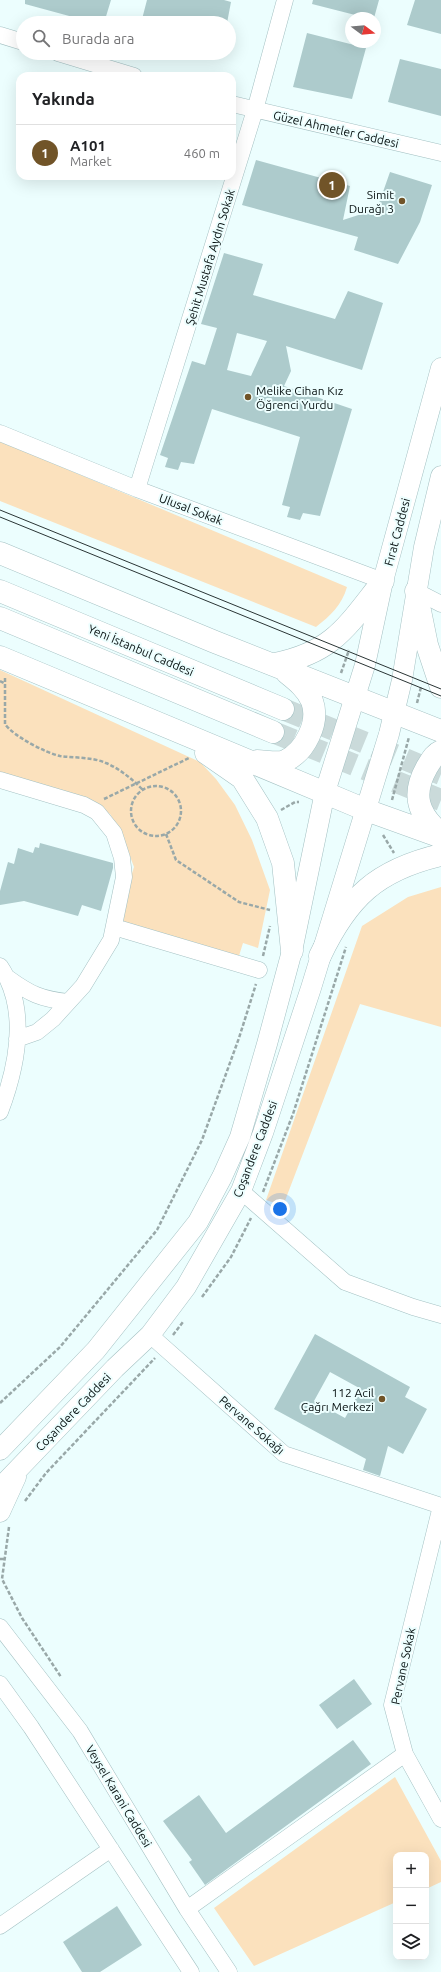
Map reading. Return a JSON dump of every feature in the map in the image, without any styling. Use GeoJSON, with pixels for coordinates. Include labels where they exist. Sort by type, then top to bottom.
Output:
{"type":"FeatureCollection","features":[{"type":"Feature","properties":{"kind":"highway"},"geometry":{"type":"LineString","coordinates":[[0,553],[215,642],[441,731]]}},
{"type":"Feature","properties":{"kind":"highway"},"geometry":{"type":"LineString","coordinates":[[278,666],[310,654],[330,643],[353,619],[383,582]]}},
{"type":"Feature","properties":{"kind":"highway","name":"Yeni İstanbul Caddesi"},"geometry":{"type":"LineString","coordinates":[[0,591],[283,709]]}},
{"type":"Feature","properties":{"kind":"highway"},"geometry":{"type":"LineString","coordinates":[[416,591],[432,684]]}},
{"type":"Feature","properties":{"kind":"highway","name":"Yeni İstanbul Caddesi"},"geometry":{"type":"LineString","coordinates":[[0,618],[273,732]]}},
{"type":"Feature","properties":{"kind":"highway"},"geometry":{"type":"LineString","coordinates":[[3,666],[178,732],[250,761],[323,800],[385,826],[441,837]]}},
{"type":"Feature","properties":{"kind":"highway"},"geometry":{"type":"LineString","coordinates":[[250,761],[284,762],[297,752],[307,740],[312,728],[315,713],[312,700],[303,686],[278,666]]}},
{"type":"Feature","properties":{"kind":"highway"},"geometry":{"type":"LineString","coordinates":[[178,732],[242,778],[267,818],[284,864],[292,951]]}},
{"type":"Feature","properties":{"kind":"highway"},"geometry":{"type":"LineString","coordinates":[[441,751],[433,757],[425,772],[417,796],[424,816],[432,827],[441,834]]}},
{"type":"Feature","properties":{"kind":"highway"},"geometry":{"type":"LineString","coordinates":[[320,956],[331,932],[350,904],[375,883],[418,861],[441,855]]}},
{"type":"Feature","properties":{"kind":"main road","name":"Fırat Caddesi"},"geometry":{"type":"LineString","coordinates":[[323,800],[365,665],[383,582],[441,368]]}},
{"type":"Feature","properties":{"kind":"main road"},"geometry":{"type":"LineString","coordinates":[[416,591],[441,476]]}},
{"type":"Feature","properties":{"kind":"main road"},"geometry":{"type":"LineString","coordinates":[[404,717],[426,645]]}},
{"type":"Feature","properties":{"kind":"main road","name":"Coşandere Caddesi"},"geometry":{"type":"LineString","coordinates":[[0,1488],[114,1368],[150,1335],[186,1287],[241,1191],[263,1134],[311,988],[363,817],[404,717]]}},
{"type":"Feature","properties":{"kind":"main road","name":"Coşandere Caddesi"},"geometry":{"type":"LineString","coordinates":[[2,1445],[96,1350],[198,1222],[222,1177],[240,1137],[292,951],[323,800]]}},
{"type":"Feature","properties":{"kind":"main road"},"geometry":{"type":"LineString","coordinates":[[0,1512],[20,1466]]}},
{"type":"Feature","properties":{"kind":"street","name":"Şehit Mustafa Aydın Sokak"},"geometry":{"type":"LineString","coordinates":[[236,171],[255,110],[285,0]]}},
{"type":"Feature","properties":{"kind":"street"},"geometry":{"type":"LineString","coordinates":[[0,35],[16,40]]}},
{"type":"Feature","properties":{"kind":"street"},"geometry":{"type":"LineString","coordinates":[[81,60],[121,72]]}},
{"type":"Feature","properties":{"kind":"street","name":"Güzel Ahmetler Caddesi"},"geometry":{"type":"LineString","coordinates":[[236,105],[441,153]]}},
{"type":"Feature","properties":{"kind":"street","name":"Şehit Mustafa Aydın Sokak"},"geometry":{"type":"LineString","coordinates":[[137,489],[233,180]]}},
{"type":"Feature","properties":{"kind":"street","name":"Ulusal Sokak"},"geometry":{"type":"LineString","coordinates":[[0,433],[137,489],[383,582]]}},
{"type":"Feature","properties":{"kind":"street"},"geometry":{"type":"LineString","coordinates":[[416,591],[441,604]]}},
{"type":"Feature","properties":{"kind":"street"},"geometry":{"type":"LineString","coordinates":[[0,780],[84,805],[97,812],[114,833],[122,858],[124,877],[111,940],[83,986],[54,1019],[37,1032],[17,1039]]}},
{"type":"Feature","properties":{"kind":"street"},"geometry":{"type":"LineString","coordinates":[[114,927],[260,970]]}},
{"type":"Feature","properties":{"kind":"street"},"geometry":{"type":"LineString","coordinates":[[4,972],[28,992],[47,1000],[68,1002]]}},
{"type":"Feature","properties":{"kind":"street"},"geometry":{"type":"LineString","coordinates":[[0,1112],[12,1079],[17,1039],[17,1016],[4,972]]}},
{"type":"Feature","properties":{"kind":"street"},"geometry":{"type":"LineString","coordinates":[[241,1191],[344,1282],[413,1307],[441,1315]]}},
{"type":"Feature","properties":{"kind":"street","name":"Pervane Sokağı"},"geometry":{"type":"LineString","coordinates":[[150,1335],[284,1454],[441,1506]]}},
{"type":"Feature","properties":{"kind":"street","name":"Pervane Sokak"},"geometry":{"type":"LineString","coordinates":[[441,1506],[392,1705],[405,1754],[434,1791],[441,1819]]}},
{"type":"Feature","properties":{"kind":"street","name":"Veysel Karani Caddesi"},"geometry":{"type":"LineString","coordinates":[[0,1626],[80,1731],[187,1909],[229,1972]]}},
{"type":"Feature","properties":{"kind":"street"},"geometry":{"type":"LineString","coordinates":[[0,1684],[31,1727],[191,1972]]}},
{"type":"Feature","properties":{"kind":"street"},"geometry":{"type":"LineString","coordinates":[[187,1909],[405,1754]]}},
{"type":"Feature","properties":{"kind":"street"},"geometry":{"type":"LineString","coordinates":[[0,1926],[111,1849]]}},
{"type":"Feature","properties":{"kind":"path"},"geometry":{"type":"LineString","coordinates":[[3,666],[5,724],[8,729],[30,743],[58,756],[105,762],[122,771],[143,790]]}},
{"type":"Feature","properties":{"kind":"path"},"geometry":{"type":"LineString","coordinates":[[0,681],[4,683]]}},
{"type":"Feature","properties":{"kind":"path"},"geometry":{"type":"LineString","coordinates":[[402,868],[385,826],[404,717],[432,684]]}},
{"type":"Feature","properties":{"kind":"path"},"geometry":{"type":"LineString","coordinates":[[84,805],[106,799],[192,757]]}},
{"type":"Feature","properties":{"kind":"path"},"geometry":{"type":"LineString","coordinates":[[153,786],[161,786],[175,794],[179,801],[181,816],[178,824],[166,834],[157,836],[149,835],[141,832],[135,826],[131,809],[133,801],[143,790],[153,786]]}},
{"type":"Feature","properties":{"kind":"path"},"geometry":{"type":"LineString","coordinates":[[267,818],[296,802],[323,800]]}},
{"type":"Feature","properties":{"kind":"path"},"geometry":{"type":"LineString","coordinates":[[363,817],[385,826]]}},
{"type":"Feature","properties":{"kind":"path"},"geometry":{"type":"LineString","coordinates":[[166,834],[176,860],[239,902],[273,910],[272,916]]}},
{"type":"Feature","properties":{"kind":"path"},"geometry":{"type":"LineString","coordinates":[[0,1403],[60,1347],[157,1230],[202,1140],[239,1038],[260,970],[271,922]]}},
{"type":"Feature","properties":{"kind":"path"},"geometry":{"type":"LineString","coordinates":[[0,1559],[4,1559],[2,1579],[22,1618],[61,1677]]}},
{"type":"Feature","properties":{"kind":"shaded area"},"geometry":{"type":"Polygon","coordinates":[[[0,441],[347,587],[345,593],[335,610],[316,627],[0,501],[0,441]]]}},
{"type":"Feature","properties":{"kind":"shaded area"},"geometry":{"type":"Polygon","coordinates":[[[0,670],[200,762],[216,779],[235,805],[252,840],[270,890],[258,948],[243,943],[238,959],[116,923],[134,867],[122,835],[110,814],[88,802],[0,773],[0,670]]]}},
{"type":"Feature","properties":{"kind":"shaded area"},"geometry":{"type":"Polygon","coordinates":[[[441,887],[441,1027],[360,1004],[283,1206],[266,1200],[362,926],[408,897],[441,887]]]}},
{"type":"Feature","properties":{"kind":"shaded area"},"geometry":{"type":"Polygon","coordinates":[[[395,1777],[441,1861],[441,1882],[429,1888],[429,1852],[393,1852],[393,1903],[254,1966],[214,1908],[395,1777]]]}},
{"type":"Feature","properties":{"kind":"building"},"geometry":{"type":"Polygon","coordinates":[[[25,0],[111,0],[106,16],[69,16],[25,4],[25,0]]]}},
{"type":"Feature","properties":{"kind":"building"},"geometry":{"type":"Polygon","coordinates":[[[147,0],[224,0],[231,2],[228,16],[143,16],[147,0]]]}},
{"type":"Feature","properties":{"kind":"building"},"geometry":{"type":"Polygon","coordinates":[[[313,0],[379,0],[376,12],[345,12],[312,4],[313,0]]]}},
{"type":"Feature","properties":{"kind":"building"},"geometry":{"type":"Polygon","coordinates":[[[415,0],[441,0],[441,34],[407,25],[415,0]]]}},
{"type":"Feature","properties":{"kind":"building"},"geometry":{"type":"Polygon","coordinates":[[[307,33],[345,43],[345,48],[366,48],[352,99],[293,87],[307,33]]]}},
{"type":"Feature","properties":{"kind":"building"},"geometry":{"type":"Polygon","coordinates":[[[400,59],[441,69],[441,116],[388,102],[400,59]]]}},
{"type":"Feature","properties":{"kind":"building"},"geometry":{"type":"Polygon","coordinates":[[[256,160],[350,186],[343,220],[377,209],[390,172],[432,185],[420,222],[398,264],[354,250],[358,237],[242,205],[256,160]]]}},
{"type":"Feature","properties":{"kind":"building","name":"Melike Cihan Kız Öğrenci Yurdu"},"geometry":{"type":"Polygon","coordinates":[[[224,253],[263,264],[253,295],[335,319],[348,291],[383,303],[362,370],[286,346],[291,371],[284,386],[352,409],[320,516],[303,513],[300,520],[287,517],[290,507],[282,505],[300,437],[212,409],[194,464],[181,462],[178,470],[165,467],[168,458],[160,455],[192,361],[205,365],[217,328],[201,324],[224,253]],[[237,333],[227,370],[251,376],[267,341],[237,333]]]}},
{"type":"Feature","properties":{"kind":"building"},"geometry":{"type":"Polygon","coordinates":[[[40,843],[113,863],[113,868],[101,911],[82,905],[78,916],[24,901],[0,905],[0,891],[8,862],[14,864],[18,848],[33,853],[35,847],[39,848],[40,843]]]}},
{"type":"Feature","properties":{"kind":"building","name":"112 Acil Çağrı Merkezi"},"geometry":{"type":"Polygon","coordinates":[[[315,1334],[410,1387],[405,1397],[427,1409],[403,1454],[388,1446],[380,1476],[363,1470],[366,1459],[274,1409],[315,1334]],[[330,1372],[314,1401],[345,1418],[361,1389],[330,1372]]]}},
{"type":"Feature","properties":{"kind":"building"},"geometry":{"type":"Polygon","coordinates":[[[354,1679],[372,1704],[337,1729],[319,1705],[354,1679]]]}},
{"type":"Feature","properties":{"kind":"building"},"geometry":{"type":"Polygon","coordinates":[[[353,1740],[371,1764],[205,1885],[189,1862],[192,1860],[163,1821],[199,1795],[226,1833],[353,1740]]]}},
{"type":"Feature","properties":{"kind":"building"},"geometry":{"type":"Polygon","coordinates":[[[117,1906],[142,1945],[100,1972],[82,1972],[63,1942],[117,1906]]]}},
{"type":"Feature","properties":{"kind":"tunnel"},"geometry":{"type":"LineString","coordinates":[[283,709],[441,774]]}},
{"type":"Feature","properties":{"kind":"tunnel"},"geometry":{"type":"LineString","coordinates":[[273,732],[441,800]]}},
{"type":"Feature","properties":{"kind":"tram line"},"geometry":{"type":"LineString","coordinates":[[0,510],[441,689]]}},
{"type":"Feature","properties":{"kind":"tram line"},"geometry":{"type":"LineString","coordinates":[[0,517],[441,696]]}},
{"type":"Feature","properties":{"kind":"place","name":"A101"},"geometry":{"type":"Point","coordinates":[332,185]}},
{"type":"Feature","properties":{"kind":"place","name":"Simit Durağı 3"},"geometry":{"type":"Point","coordinates":[402,201]}},
{"type":"Feature","properties":{"kind":"place","name":"Melike Cihan Kız Öğrenci Yurdu"},"geometry":{"type":"Point","coordinates":[248,397]}},
{"type":"Feature","properties":{"kind":"place","name":"112 Acil Çağrı Merkezi"},"geometry":{"type":"Point","coordinates":[382,1399]}}]}
